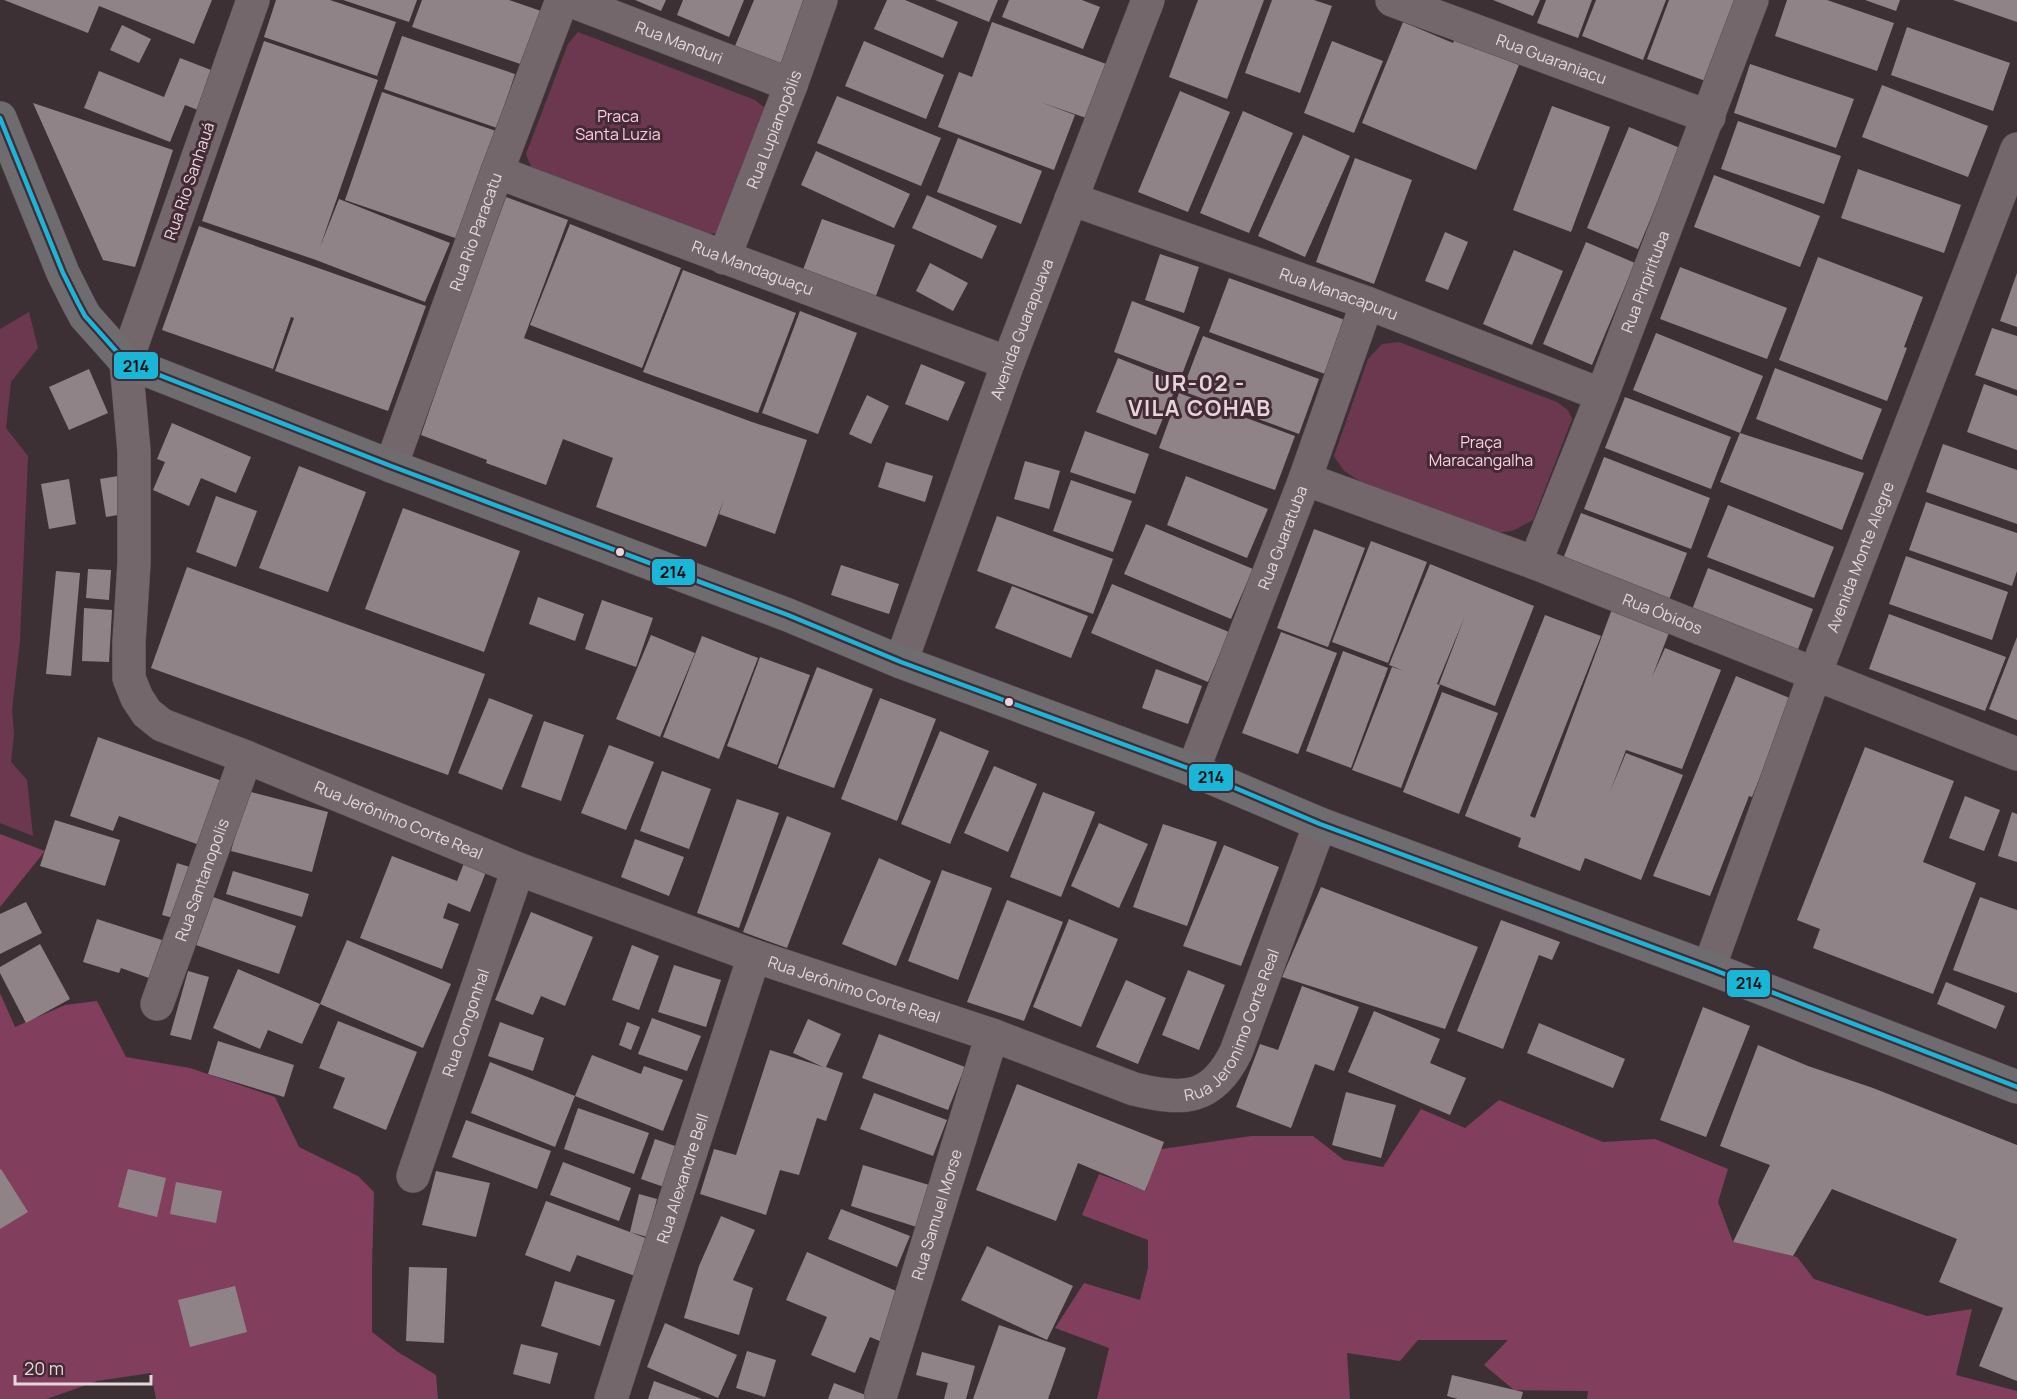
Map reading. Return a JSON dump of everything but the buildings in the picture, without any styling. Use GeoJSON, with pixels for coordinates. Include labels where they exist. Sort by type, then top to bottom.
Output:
{"type":"FeatureCollection","features":[{"type":"Feature","properties":{"kind":"main road"},"geometry":{"type":"LineString","coordinates":[[0,118],[58,263],[78,303],[91,322],[126,362],[391,466],[788,615],[901,662],[1193,770],[1320,824],[1709,968],[2017,1087]]}},
{"type":"Feature","properties":{"kind":"street","name":"Rua Rio Sanhauá"},"geometry":{"type":"LineString","coordinates":[[126,362],[253,0]]}},
{"type":"Feature","properties":{"kind":"street","name":"Rua Rio Paracatu"},"geometry":{"type":"LineString","coordinates":[[391,466],[562,0]]}},
{"type":"Feature","properties":{"kind":"street","name":"Rua Manduri"},"geometry":{"type":"LineString","coordinates":[[569,0],[791,85]]}},
{"type":"Feature","properties":{"kind":"street","name":"Rua Lupianopôlis"},"geometry":{"type":"LineString","coordinates":[[724,258],[791,85],[821,0]]}},
{"type":"Feature","properties":{"kind":"street","name":"Avenida Guarapuava"},"geometry":{"type":"LineString","coordinates":[[901,662],[1008,363],[1148,0]]}},
{"type":"Feature","properties":{"kind":"street","name":"Rua Guaraniacu"},"geometry":{"type":"LineString","coordinates":[[1392,0],[1709,117]]}},
{"type":"Feature","properties":{"kind":"street","name":"Rua Pirpirituba"},"geometry":{"type":"LineString","coordinates":[[1535,563],[1602,395],[1752,0]]}},
{"type":"Feature","properties":{"kind":"street","name":"Avenida Monte Alegre"},"geometry":{"type":"LineString","coordinates":[[1709,968],[1815,674],[2017,149]]}},
{"type":"Feature","properties":{"kind":"street","name":"Rua Mandaguaçu"},"geometry":{"type":"LineString","coordinates":[[497,172],[1008,363]]}},
{"type":"Feature","properties":{"kind":"street","name":"Rua Manacapuru"},"geometry":{"type":"LineString","coordinates":[[1071,199],[1367,303],[1602,395]]}},
{"type":"Feature","properties":{"kind":"street","name":"Rua Guaratuba"},"geometry":{"type":"LineString","coordinates":[[1193,770],[1305,479],[1367,303]]}},
{"type":"Feature","properties":{"kind":"street","name":"Rua Jerônimo Corte Real"},"geometry":{"type":"LineString","coordinates":[[126,362],[134,462],[134,563],[129,678],[137,698],[147,713],[162,725],[246,757],[518,869],[754,956],[992,1035]]}},
{"type":"Feature","properties":{"kind":"street","name":"Rua Óbidos"},"geometry":{"type":"LineString","coordinates":[[1305,479],[1535,563],[2017,754]]}},
{"type":"Feature","properties":{"kind":"street","name":"Rua Santanopolis"},"geometry":{"type":"LineString","coordinates":[[157,1004],[246,757]]}},
{"type":"Feature","properties":{"kind":"street","name":"Rua Jeronimo Corte Real"},"geometry":{"type":"LineString","coordinates":[[992,1035],[1134,1089],[1175,1096],[1204,1091],[1227,1071],[1236,1052],[1320,824]]}},
{"type":"Feature","properties":{"kind":"street","name":"Rua Congonhal"},"geometry":{"type":"LineString","coordinates":[[413,1176],[518,869]]}},
{"type":"Feature","properties":{"kind":"street","name":"Rua Alexandre Bell"},"geometry":{"type":"LineString","coordinates":[[611,1399],[754,956]]}},
{"type":"Feature","properties":{"kind":"street","name":"Rua Samuel Morse"},"geometry":{"type":"LineString","coordinates":[[881,1394],[992,1035]]}},
{"type":"Feature","properties":{"kind":"green space","name":"Praca Santa Luzia"},"geometry":{"type":"Polygon","coordinates":[[[578,32],[755,100],[765,108],[719,233],[703,234],[531,167],[526,154],[568,44],[578,32]]]}},
{"type":"Feature","properties":{"kind":"green space"},"geometry":{"type":"Polygon","coordinates":[[[29,312],[38,348],[11,382],[6,428],[28,456],[20,641],[12,710],[14,734],[11,762],[27,780],[33,836],[0,823],[0,329],[29,312]]]}},
{"type":"Feature","properties":{"kind":"green space","name":"Praça Maracangalha"},"geometry":{"type":"Polygon","coordinates":[[[1399,342],[1557,402],[1568,410],[1572,419],[1533,520],[1512,531],[1494,533],[1358,480],[1344,471],[1334,456],[1368,359],[1382,344],[1399,342]]]}},
{"type":"Feature","properties":{"kind":"shaded area"},"geometry":{"type":"Polygon","coordinates":[[[0,834],[45,851],[0,907],[0,834]]]}},
{"type":"Feature","properties":{"kind":"shaded area"},"geometry":{"type":"Polygon","coordinates":[[[0,993],[15,1027],[65,1005],[97,1001],[126,1057],[190,1068],[275,1097],[299,1147],[358,1176],[374,1192],[372,1332],[398,1352],[436,1375],[438,1399],[156,1399],[151,1373],[97,1381],[47,1399],[0,1399],[0,993]]]}},
{"type":"Feature","properties":{"kind":"shaded area"},"geometry":{"type":"Polygon","coordinates":[[[1499,1100],[1603,1142],[1655,1139],[1728,1169],[1718,1202],[1733,1242],[1797,1257],[1814,1279],[1927,1316],[1972,1309],[1956,1375],[2017,1391],[2017,1399],[1587,1399],[1588,1391],[1514,1390],[1484,1365],[1508,1340],[1418,1340],[1400,1361],[1347,1353],[1350,1399],[1097,1399],[1109,1348],[1055,1328],[1084,1283],[1140,1300],[1148,1268],[1148,1240],[1082,1215],[1099,1174],[1146,1191],[1155,1150],[1251,1136],[1313,1136],[1344,1160],[1383,1167],[1421,1109],[1465,1128],[1499,1100]]]}},
{"type":"Feature","properties":{"kind":"transit line","name":"214"},"geometry":{"type":"LineString","coordinates":[[0,118],[63,273],[78,303],[85,316],[126,362],[391,466],[788,615],[901,662],[1193,770],[1320,824],[1709,968],[2017,1087]]}},
{"type":"Feature","properties":{"kind":"district","name":"UR-02 - VILA COHAB"},"geometry":{"type":"Point","coordinates":[1200,396]}}]}
